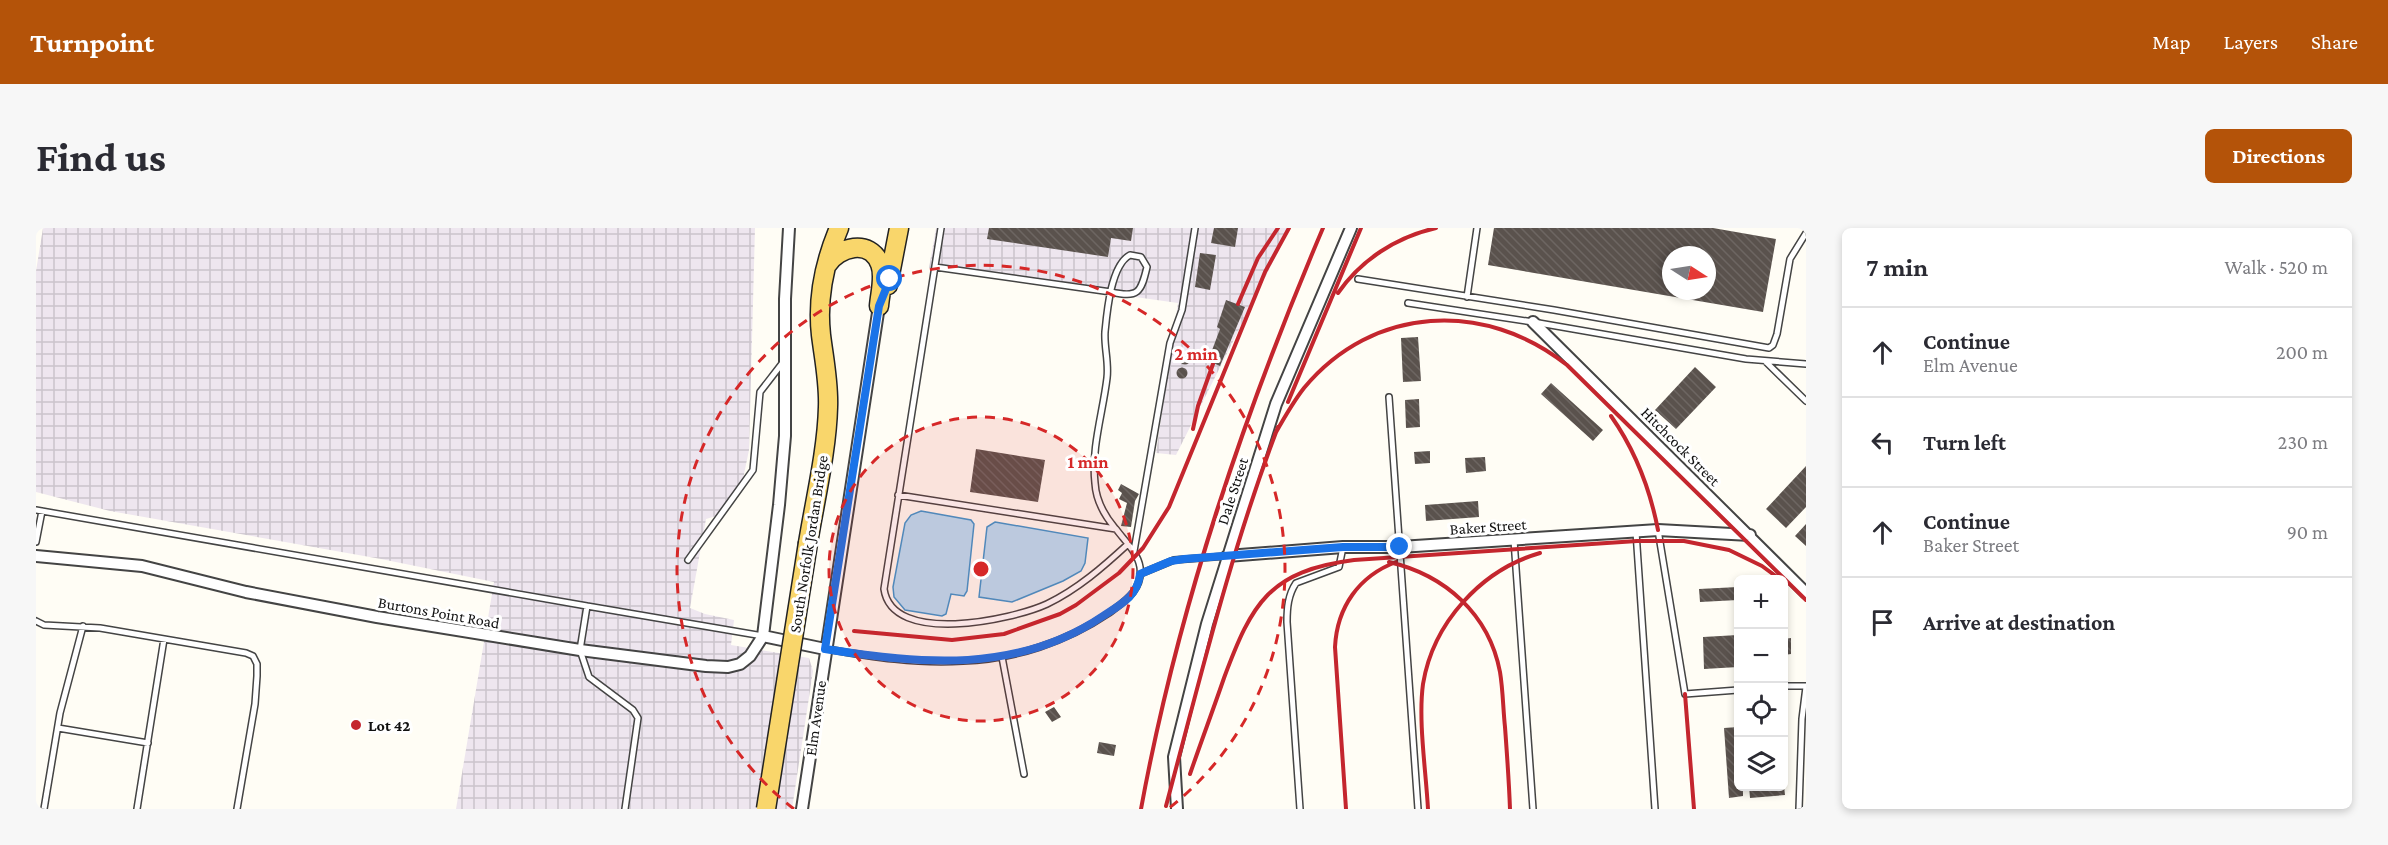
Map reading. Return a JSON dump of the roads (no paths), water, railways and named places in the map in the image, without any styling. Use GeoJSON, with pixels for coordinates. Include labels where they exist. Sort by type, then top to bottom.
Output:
{"type":"FeatureCollection","features":[{"type":"Feature","properties":{"kind":"main road"},"geometry":{"type":"LineString","coordinates":[[825,272],[839,228]]}},
{"type":"Feature","properties":{"kind":"main road"},"geometry":{"type":"LineString","coordinates":[[879,306],[890,279],[898,228]]}},
{"type":"Feature","properties":{"kind":"main road"},"geometry":{"type":"LineString","coordinates":[[825,272],[836,254],[848,248],[861,248],[873,253],[882,267],[879,306]]}},
{"type":"Feature","properties":{"kind":"main road","name":"South Norfolk Jordan Bridge"},"geometry":{"type":"LineString","coordinates":[[766,809],[828,407],[828,377],[820,322],[825,272]]}},
{"type":"Feature","properties":{"kind":"street"},"geometry":{"type":"LineString","coordinates":[[789,228],[785,299],[785,436],[763,636],[825,649]]}},
{"type":"Feature","properties":{"kind":"street","name":"Dale Street"},"geometry":{"type":"LineString","coordinates":[[1177,809],[1174,768],[1177,741],[1227,556],[1276,404],[1351,228]]}},
{"type":"Feature","properties":{"kind":"street","name":"Elm Avenue"},"geometry":{"type":"LineString","coordinates":[[802,809],[879,306]]}},
{"type":"Feature","properties":{"kind":"street","name":"Hitchcock Street"},"geometry":{"type":"LineString","coordinates":[[1533,322],[1806,593]]}},
{"type":"Feature","properties":{"kind":"street","name":"Baker Street"},"geometry":{"type":"LineString","coordinates":[[1227,556],[1343,547],[1400,547],[1658,530],[1750,535]]}},
{"type":"Feature","properties":{"kind":"street","name":"Burtons Point Road"},"geometry":{"type":"LineString","coordinates":[[36,556],[142,566],[246,592],[355,613],[580,650],[728,668],[750,657],[763,636]]}},
{"type":"Feature","properties":{"kind":"lane"},"geometry":{"type":"LineString","coordinates":[[941,228],[884,589],[888,605],[913,620],[944,624],[971,622],[1029,611],[1047,604],[1082,583],[1128,544]]}},
{"type":"Feature","properties":{"kind":"lane"},"geometry":{"type":"LineString","coordinates":[[1134,553],[1170,343],[1182,310],[1195,228]]}},
{"type":"Feature","properties":{"kind":"lane"},"geometry":{"type":"LineString","coordinates":[[1467,297],[1477,228]]}},
{"type":"Feature","properties":{"kind":"lane"},"geometry":{"type":"LineString","coordinates":[[1358,279],[1768,348],[1773,345],[1777,333],[1790,259],[1806,233]]}},
{"type":"Feature","properties":{"kind":"lane"},"geometry":{"type":"LineString","coordinates":[[825,649],[941,662],[1002,657],[1057,641],[1100,618],[1132,595],[1138,583],[1140,564],[1128,544],[1107,518],[1097,496],[1094,467],[1105,390],[1107,368],[1105,333],[1111,292],[1123,259],[1130,255],[1141,257],[1147,267],[1141,287],[1136,294],[1127,296],[1111,292],[935,267]]}},
{"type":"Feature","properties":{"kind":"lane"},"geometry":{"type":"LineString","coordinates":[[1408,303],[1766,362],[1806,364]]}},
{"type":"Feature","properties":{"kind":"lane"},"geometry":{"type":"LineString","coordinates":[[688,560],[753,470],[760,392],[785,360]]}},
{"type":"Feature","properties":{"kind":"lane"},"geometry":{"type":"LineString","coordinates":[[1766,362],[1806,400]]}},
{"type":"Feature","properties":{"kind":"lane"},"geometry":{"type":"LineString","coordinates":[[1389,397],[1418,809]]}},
{"type":"Feature","properties":{"kind":"lane"},"geometry":{"type":"LineString","coordinates":[[898,495],[1116,529]]}},
{"type":"Feature","properties":{"kind":"lane"},"geometry":{"type":"LineString","coordinates":[[36,542],[39,511],[763,636]]}},
{"type":"Feature","properties":{"kind":"lane"},"geometry":{"type":"LineString","coordinates":[[1658,530],[1685,694],[1734,690]]}},
{"type":"Feature","properties":{"kind":"lane"},"geometry":{"type":"LineString","coordinates":[[1636,532],[1655,809]]}},
{"type":"Feature","properties":{"kind":"lane"},"geometry":{"type":"LineString","coordinates":[[1514,540],[1533,809]]}},
{"type":"Feature","properties":{"kind":"lane"},"geometry":{"type":"LineString","coordinates":[[1300,809],[1287,622],[1289,596],[1296,583],[1339,567],[1343,547]]}},
{"type":"Feature","properties":{"kind":"lane"},"geometry":{"type":"LineString","coordinates":[[1140,574],[1174,560],[1227,556]]}},
{"type":"Feature","properties":{"kind":"lane"},"geometry":{"type":"LineString","coordinates":[[587,606],[580,650],[589,677],[633,710],[638,718],[625,809]]}},
{"type":"Feature","properties":{"kind":"lane"},"geometry":{"type":"LineString","coordinates":[[36,621],[44,625],[83,626],[253,656],[257,664],[255,704],[237,809]]}},
{"type":"Feature","properties":{"kind":"lane"},"geometry":{"type":"LineString","coordinates":[[44,809],[58,728],[83,626]]}},
{"type":"Feature","properties":{"kind":"lane"},"geometry":{"type":"LineString","coordinates":[[137,809],[164,639]]}},
{"type":"Feature","properties":{"kind":"lane"},"geometry":{"type":"LineString","coordinates":[[1002,657],[1024,774]]}},
{"type":"Feature","properties":{"kind":"lane"},"geometry":{"type":"LineString","coordinates":[[1788,686],[1806,687],[1802,719],[1799,809]]}},
{"type":"Feature","properties":{"kind":"lane"},"geometry":{"type":"LineString","coordinates":[[58,728],[148,742]]}},
{"type":"Feature","properties":{"kind":"water"},"geometry":{"type":"Polygon","coordinates":[[[921,511],[971,520],[974,524],[967,591],[964,596],[951,594],[946,614],[942,616],[905,610],[894,597],[893,587],[905,523],[911,515],[921,511]]]}},
{"type":"Feature","properties":{"kind":"water"},"geometry":{"type":"Polygon","coordinates":[[[995,522],[1088,538],[1085,563],[1081,571],[1012,602],[979,597],[987,527],[995,522]]]}},
{"type":"Feature","properties":{"kind":"railway"},"geometry":{"type":"LineString","coordinates":[[1238,304],[1258,258],[1278,228]]}},
{"type":"Feature","properties":{"kind":"railway"},"geometry":{"type":"LineString","coordinates":[[854,631],[952,640],[1004,634],[1060,614],[1119,573],[1143,548],[1169,507],[1265,272],[1289,228]]}},
{"type":"Feature","properties":{"kind":"railway"},"geometry":{"type":"LineString","coordinates":[[1141,809],[1174,660],[1216,514],[1266,370],[1323,228]]}},
{"type":"Feature","properties":{"kind":"railway"},"geometry":{"type":"LineString","coordinates":[[1288,402],[1361,228]]}},
{"type":"Feature","properties":{"kind":"railway"},"geometry":{"type":"LineString","coordinates":[[1338,293],[1357,270],[1393,244],[1436,228]]}},
{"type":"Feature","properties":{"kind":"railway"},"geometry":{"type":"LineString","coordinates":[[1275,434],[1304,388],[1332,361],[1363,340],[1396,327],[1431,321],[1466,322],[1501,329],[1535,344],[1567,365],[1806,600]]}},
{"type":"Feature","properties":{"kind":"railway"},"geometry":{"type":"LineString","coordinates":[[1193,429],[1198,406],[1213,364]]}},
{"type":"Feature","properties":{"kind":"railway"},"geometry":{"type":"LineString","coordinates":[[1611,416],[1640,470],[1651,500],[1658,530]]}},
{"type":"Feature","properties":{"kind":"railway"},"geometry":{"type":"LineString","coordinates":[[1166,806],[1231,567],[1278,427]]}},
{"type":"Feature","properties":{"kind":"railway"},"geometry":{"type":"LineString","coordinates":[[1190,774],[1234,652],[1255,611],[1283,582],[1325,565],[1354,560],[1637,541],[1684,541],[1729,550],[1762,566],[1774,575]]}},
{"type":"Feature","properties":{"kind":"railway"},"geometry":{"type":"LineString","coordinates":[[1428,809],[1422,698],[1428,662],[1437,640],[1463,602],[1480,586],[1498,572],[1540,553]]}},
{"type":"Feature","properties":{"kind":"railway"},"geometry":{"type":"LineString","coordinates":[[1389,562],[1409,568],[1446,587],[1475,615],[1486,632],[1494,651],[1501,679],[1510,809]]}},
{"type":"Feature","properties":{"kind":"railway"},"geometry":{"type":"LineString","coordinates":[[1346,809],[1335,647],[1337,632],[1345,606],[1361,584],[1383,568],[1396,562]]}},
{"type":"Feature","properties":{"kind":"railway"},"geometry":{"type":"LineString","coordinates":[[1685,694],[1694,809]]}},
{"type":"Feature","properties":{"kind":"place","name":"Lot 42"},"geometry":{"type":"Point","coordinates":[356,725]}}]}
